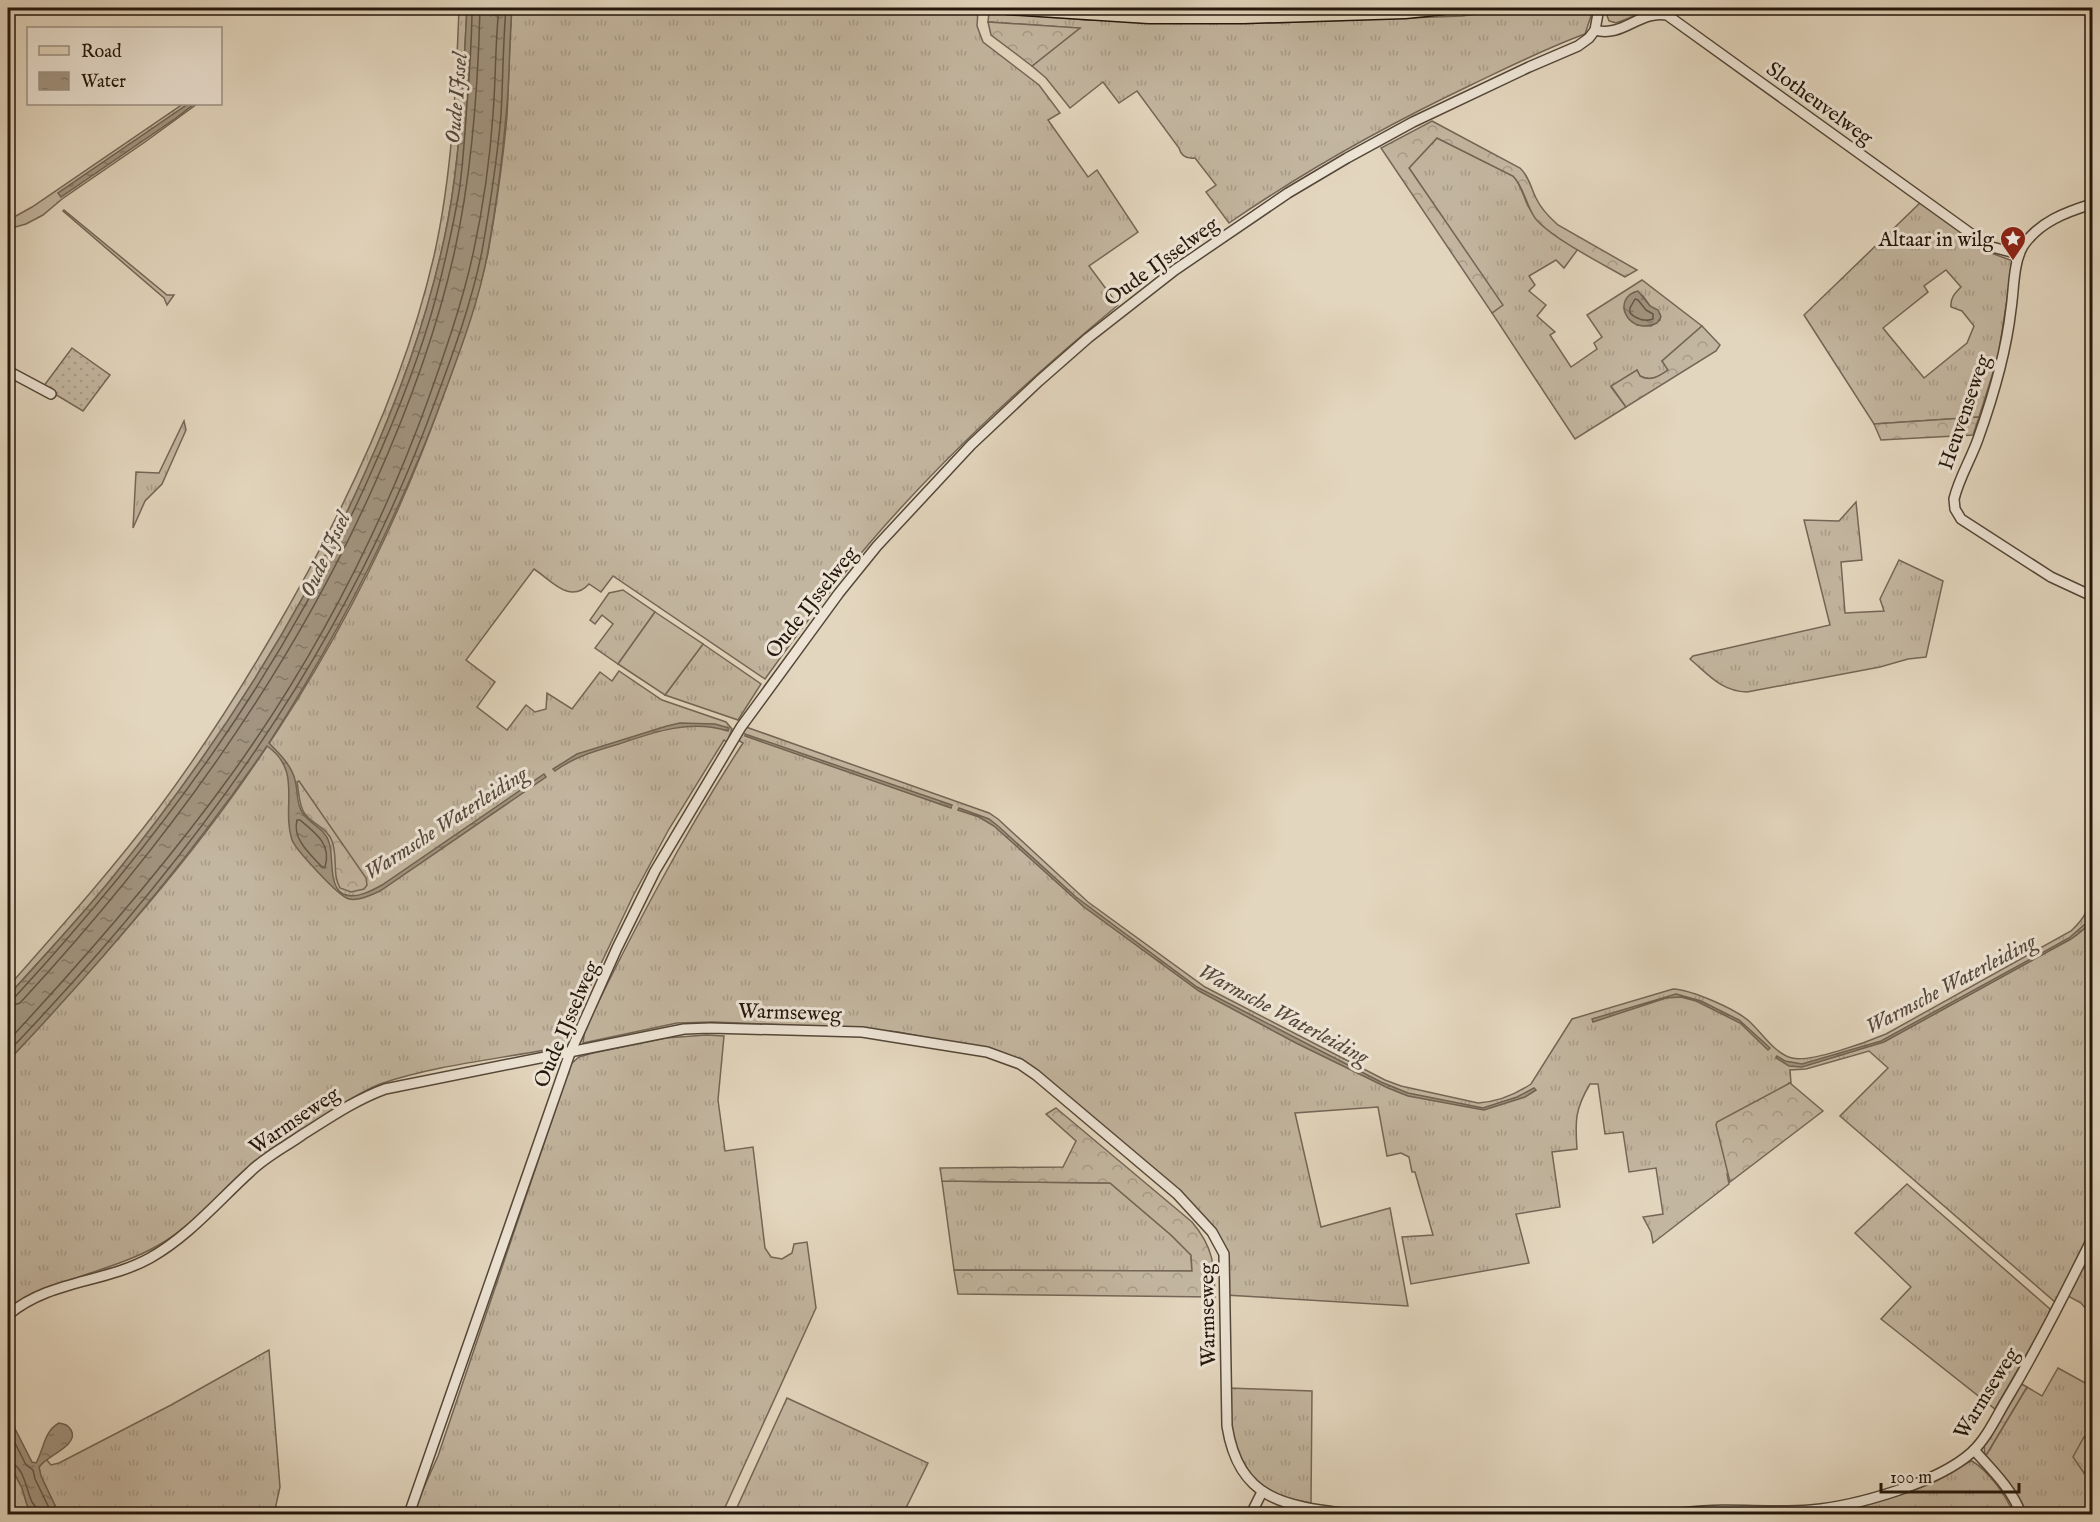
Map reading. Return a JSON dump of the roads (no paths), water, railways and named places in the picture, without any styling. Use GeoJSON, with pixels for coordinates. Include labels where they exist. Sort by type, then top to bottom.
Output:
{"type":"FeatureCollection","features":[{"type":"Feature","properties":{"kind":"main road"},"geometry":{"type":"LineString","coordinates":[[1007,8],[1149,17],[1243,17],[1405,12],[1444,8]]}},
{"type":"Feature","properties":{"kind":"street"},"geometry":{"type":"LineString","coordinates":[[1594,30],[1599,8]]}},
{"type":"Feature","properties":{"kind":"street","name":"Slotheuvelweg"},"geometry":{"type":"LineString","coordinates":[[1594,30],[1605,33],[1615,31],[1649,15],[1667,15],[1988,246],[2019,254]]}},
{"type":"Feature","properties":{"kind":"street","name":"Oude IJsselweg"},"geometry":{"type":"LineString","coordinates":[[409,1515],[570,1053],[655,871],[741,727],[839,592],[877,546],[971,445],[1088,338],[1175,270],[1214,242],[1347,158],[1424,117],[1578,46],[1589,38],[1594,30]]}},
{"type":"Feature","properties":{"kind":"street"},"geometry":{"type":"LineString","coordinates":[[2019,254],[2028,240],[2047,223],[2072,210],[2092,204]]}},
{"type":"Feature","properties":{"kind":"street","name":"Heuvenseweg"},"geometry":{"type":"LineString","coordinates":[[2019,254],[2001,367],[1978,440],[1956,489],[1954,504],[1961,519],[2021,559],[2050,577],[2092,596]]}},
{"type":"Feature","properties":{"kind":"street"},"geometry":{"type":"LineString","coordinates":[[8,371],[51,394]]}},
{"type":"Feature","properties":{"kind":"street","name":"Warmseweg"},"geometry":{"type":"LineString","coordinates":[[8,1315],[48,1291],[125,1268],[150,1258],[204,1217],[251,1171],[276,1152],[354,1102],[385,1089],[684,1029],[862,1032],[987,1052],[1020,1064],[1177,1194],[1212,1232],[1224,1254],[1228,1436],[1236,1460],[1262,1492],[1284,1503],[1350,1515]]}},
{"type":"Feature","properties":{"kind":"street","name":"Warmseweg"},"geometry":{"type":"LineString","coordinates":[[1675,1515],[1695,1511],[1789,1511],[1836,1507],[1928,1478],[1959,1462],[1974,1450],[2013,1389],[2058,1308],[2092,1239]]}},
{"type":"Feature","properties":{"kind":"street"},"geometry":{"type":"LineString","coordinates":[[1974,1450],[2003,1482],[2021,1515]]}},
{"type":"Feature","properties":{"kind":"street"},"geometry":{"type":"LineString","coordinates":[[1251,1515],[1262,1492]]}},
{"type":"Feature","properties":{"kind":"water"},"geometry":{"type":"Polygon","coordinates":[[[467,8],[512,8],[503,150],[485,268],[476,303],[429,433],[390,525],[321,657],[269,743],[291,770],[302,812],[327,837],[335,885],[338,890],[348,896],[364,894],[382,885],[544,774],[546,777],[380,891],[369,896],[349,899],[336,890],[318,873],[292,840],[289,827],[288,778],[285,766],[267,746],[207,829],[144,909],[8,1061],[8,996],[112,878],[219,734],[282,634],[311,582],[339,529],[378,444],[424,318],[448,220],[459,141],[467,8]]]}},
{"type":"Feature","properties":{"kind":"water"},"geometry":{"type":"Polygon","coordinates":[[[187,105],[193,105],[61,197],[58,193],[187,105]]]}},
{"type":"Feature","properties":{"kind":"water"},"geometry":{"type":"Polygon","coordinates":[[[1638,291],[1650,306],[1658,310],[1661,317],[1657,323],[1647,326],[1638,325],[1626,315],[1625,301],[1638,291]]]}},
{"type":"Feature","properties":{"kind":"water"},"geometry":{"type":"Polygon","coordinates":[[[680,723],[715,724],[729,728],[728,731],[700,726],[659,731],[577,758],[555,771],[553,769],[577,754],[680,723]]]}},
{"type":"Feature","properties":{"kind":"water"},"geometry":{"type":"Polygon","coordinates":[[[745,734],[952,805],[951,808],[745,736],[745,734]]]}},
{"type":"Feature","properties":{"kind":"water"},"geometry":{"type":"Polygon","coordinates":[[[959,808],[989,819],[1076,897],[1197,987],[1381,1082],[1408,1093],[1483,1108],[1517,1097],[1534,1088],[1536,1090],[1525,1097],[1484,1110],[1408,1096],[1388,1088],[1296,1043],[1199,991],[1084,907],[994,826],[979,817],[958,810],[959,808]]]}},
{"type":"Feature","properties":{"kind":"water"},"geometry":{"type":"Polygon","coordinates":[[[2092,912],[2088,924],[2071,939],[1884,1042],[1802,1067],[1789,1066],[1776,1058],[1777,1056],[1785,1061],[1802,1064],[1881,1041],[2069,938],[2085,924],[2092,912]]]}},
{"type":"Feature","properties":{"kind":"water"},"geometry":{"type":"Polygon","coordinates":[[[1676,994],[1701,1001],[1739,1020],[1770,1048],[1768,1050],[1740,1023],[1696,1001],[1681,997],[1666,998],[1593,1022],[1592,1019],[1676,994]]]}},
{"type":"Feature","properties":{"kind":"water"},"geometry":{"type":"Polygon","coordinates":[[[8,1415],[32,1462],[36,1463],[47,1435],[54,1426],[61,1423],[71,1430],[71,1441],[39,1467],[59,1514],[35,1514],[27,1505],[22,1488],[8,1461],[8,1415]]]}},
{"type":"Feature","properties":{"kind":"place","name":"Altaar in wilg"},"geometry":{"type":"Point","coordinates":[2013,262]}},
{"type":"Feature","properties":{"kind":"water label","name":"Oude IJssel"},"geometry":{"type":"Point","coordinates":[455,98]}},
{"type":"Feature","properties":{"kind":"water label","name":"Oude IJssel"},"geometry":{"type":"Point","coordinates":[324,554]}},
{"type":"Feature","properties":{"kind":"water label","name":"Warmsche Waterleiding"},"geometry":{"type":"Point","coordinates":[445,822]}},
{"type":"Feature","properties":{"kind":"water label","name":"Warmsche Waterleiding"},"geometry":{"type":"Point","coordinates":[1950,983]}},
{"type":"Feature","properties":{"kind":"water label","name":"Warmsche Waterleiding"},"geometry":{"type":"Point","coordinates":[1284,1013]}}]}
